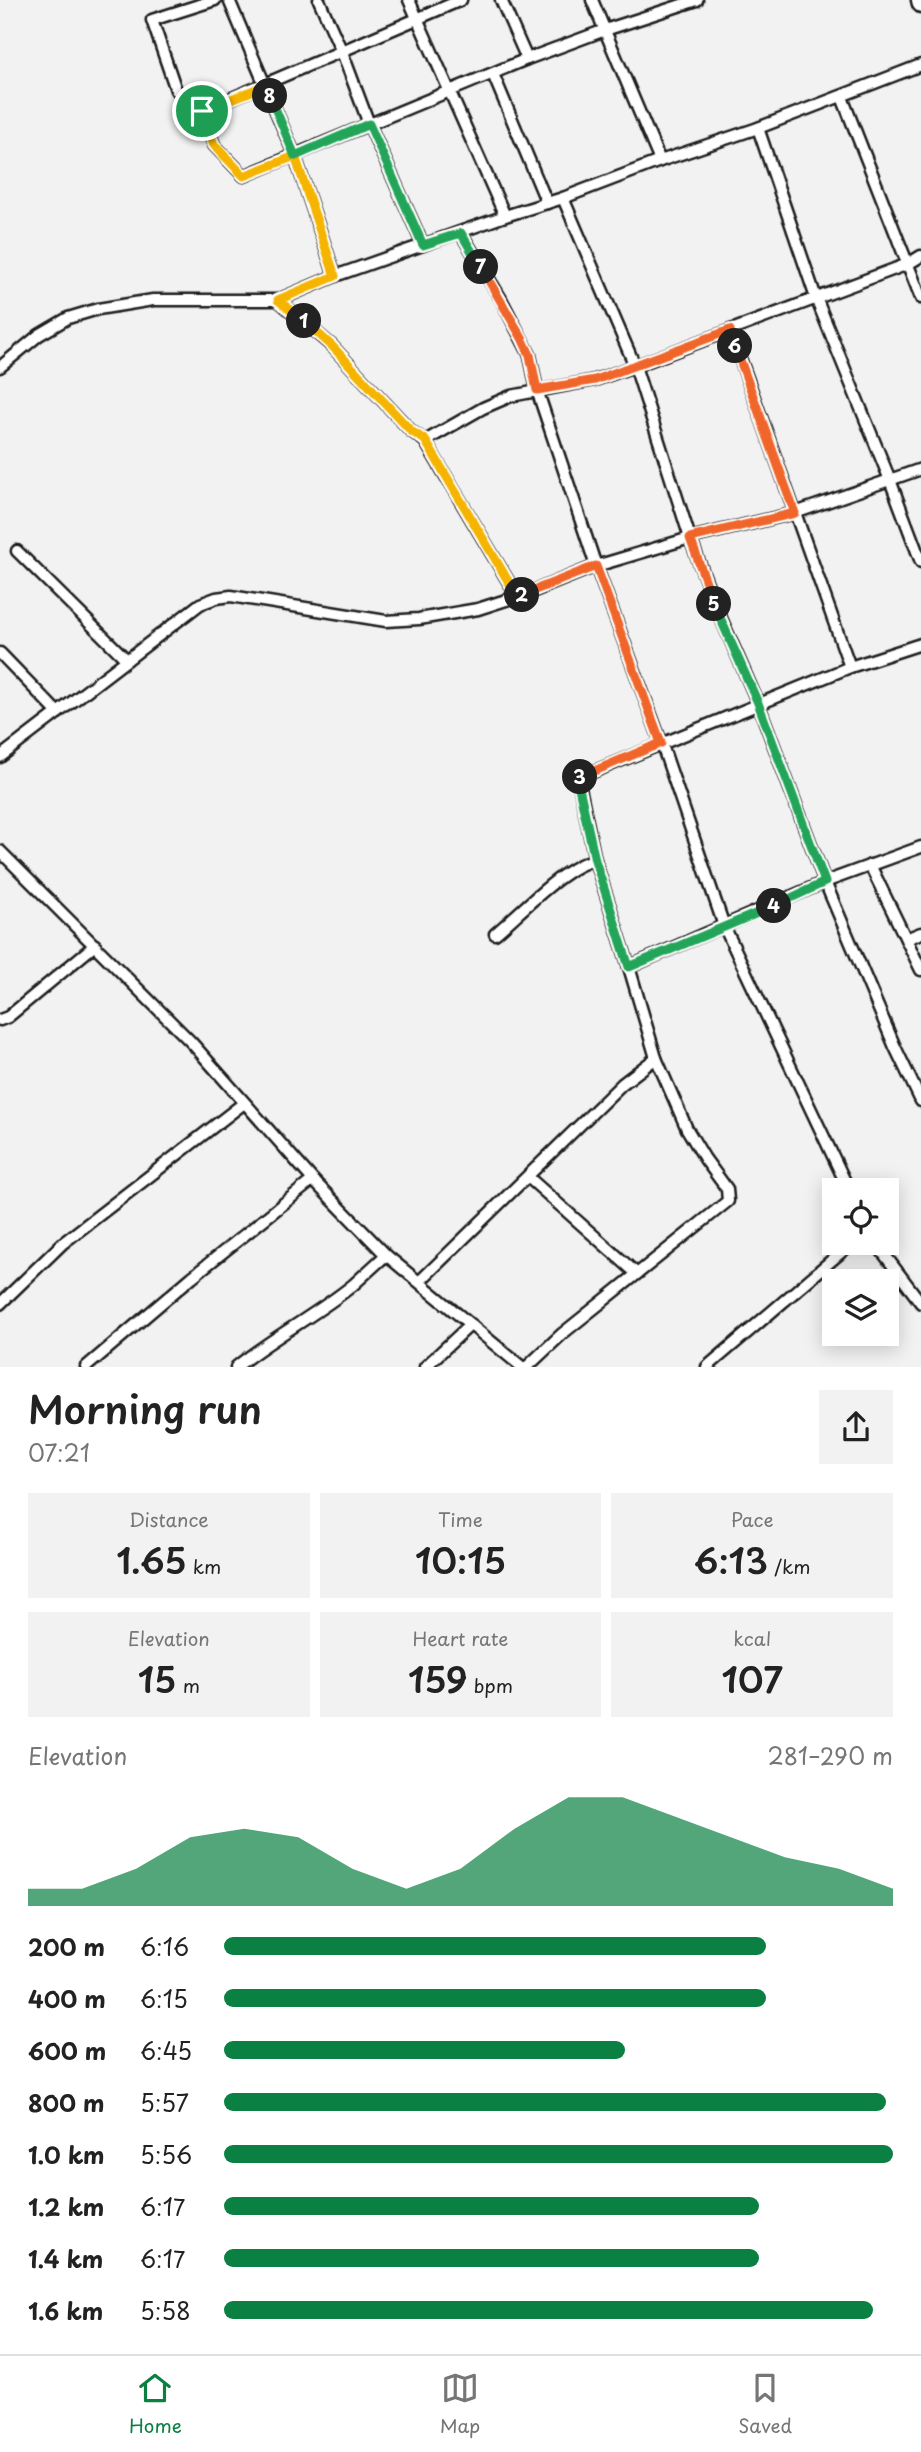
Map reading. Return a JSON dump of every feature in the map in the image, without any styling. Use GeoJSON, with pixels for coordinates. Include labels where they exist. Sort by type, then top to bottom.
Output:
{"type":"FeatureCollection","features":[{"type":"Feature","properties":{"kind":"street"},"geometry":{"type":"LineString","coordinates":[[215,0],[152,20],[176,90],[202,111],[214,145],[244,176],[527,60],[690,1]]}},
{"type":"Feature","properties":{"kind":"street"},"geometry":{"type":"LineString","coordinates":[[229,0],[295,156],[335,276]]}},
{"type":"Feature","properties":{"kind":"street"},"geometry":{"type":"LineString","coordinates":[[319,0],[369,124],[423,245]]}},
{"type":"Feature","properties":{"kind":"street"},"geometry":{"type":"LineString","coordinates":[[409,0],[505,216]]}},
{"type":"Feature","properties":{"kind":"street"},"geometry":{"type":"LineString","coordinates":[[202,111],[461,0]]}},
{"type":"Feature","properties":{"kind":"street"},"geometry":{"type":"LineString","coordinates":[[501,0],[527,60]]}},
{"type":"Feature","properties":{"kind":"street"},"geometry":{"type":"LineString","coordinates":[[592,0],[660,161]]}},
{"type":"Feature","properties":{"kind":"street"},"geometry":{"type":"LineString","coordinates":[[0,367],[39,335],[68,318],[97,309],[153,300],[278,300],[335,276],[758,128],[921,65]]}},
{"type":"Feature","properties":{"kind":"street"},"geometry":{"type":"LineString","coordinates":[[493,75],[547,203]]}},
{"type":"Feature","properties":{"kind":"street"},"geometry":{"type":"LineString","coordinates":[[842,97],[921,298]]}},
{"type":"Feature","properties":{"kind":"street"},"geometry":{"type":"LineString","coordinates":[[758,128],[816,298],[921,562]]}},
{"type":"Feature","properties":{"kind":"street"},"geometry":{"type":"LineString","coordinates":[[564,198],[635,366],[690,538],[714,603],[758,703],[825,882],[921,1101]]}},
{"type":"Feature","properties":{"kind":"street"},"geometry":{"type":"LineString","coordinates":[[461,233],[530,355],[537,390],[596,566],[724,926],[843,1178]]}},
{"type":"Feature","properties":{"kind":"street"},"geometry":{"type":"LineString","coordinates":[[425,440],[511,396],[595,380],[908,264],[921,256]]}},
{"type":"Feature","properties":{"kind":"street"},"geometry":{"type":"LineString","coordinates":[[278,300],[332,346],[411,431],[425,440],[517,596]]}},
{"type":"Feature","properties":{"kind":"street"},"geometry":{"type":"LineString","coordinates":[[730,330],[850,667]]}},
{"type":"Feature","properties":{"kind":"street"},"geometry":{"type":"LineString","coordinates":[[0,757],[200,604],[216,598],[231,596],[386,621],[419,620],[478,609],[596,566],[690,538],[795,513],[921,469]]}},
{"type":"Feature","properties":{"kind":"street"},"geometry":{"type":"LineString","coordinates":[[17,551],[127,660]]}},
{"type":"Feature","properties":{"kind":"street"},"geometry":{"type":"LineString","coordinates":[[527,1367],[562,1334],[636,1273],[725,1206],[729,1195],[687,1129],[656,1058],[595,860],[579,778],[758,703],[921,643]]}},
{"type":"Feature","properties":{"kind":"street"},"geometry":{"type":"LineString","coordinates":[[0,653],[58,713]]}},
{"type":"Feature","properties":{"kind":"street"},"geometry":{"type":"LineString","coordinates":[[629,967],[825,882],[921,847]]}},
{"type":"Feature","properties":{"kind":"street"},"geometry":{"type":"LineString","coordinates":[[0,851],[191,1042],[244,1103],[279,1138],[313,1180],[386,1255],[522,1367]]}},
{"type":"Feature","properties":{"kind":"street"},"geometry":{"type":"LineString","coordinates":[[495,934],[568,872],[586,861],[595,860]]}},
{"type":"Feature","properties":{"kind":"street"},"geometry":{"type":"LineString","coordinates":[[870,865],[921,970]]}},
{"type":"Feature","properties":{"kind":"street"},"geometry":{"type":"LineString","coordinates":[[906,939],[921,933]]}},
{"type":"Feature","properties":{"kind":"street"},"geometry":{"type":"LineString","coordinates":[[0,1020],[8,1017],[94,945]]}},
{"type":"Feature","properties":{"kind":"street"},"geometry":{"type":"LineString","coordinates":[[420,1281],[622,1084],[656,1058]]}},
{"type":"Feature","properties":{"kind":"street"},"geometry":{"type":"LineString","coordinates":[[0,1304],[64,1243],[244,1103]]}},
{"type":"Feature","properties":{"kind":"street"},"geometry":{"type":"LineString","coordinates":[[528,1177],[636,1273]]}},
{"type":"Feature","properties":{"kind":"street"},"geometry":{"type":"LineString","coordinates":[[86,1367],[313,1180]]}},
{"type":"Feature","properties":{"kind":"street"},"geometry":{"type":"LineString","coordinates":[[236,1367],[353,1285],[386,1255]]}},
{"type":"Feature","properties":{"kind":"street"},"geometry":{"type":"LineString","coordinates":[[708,1367],[838,1255]]}},
{"type":"Feature","properties":{"kind":"street"},"geometry":{"type":"LineString","coordinates":[[885,1255],[921,1303]]}},
{"type":"Feature","properties":{"kind":"street"},"geometry":{"type":"LineString","coordinates":[[425,1367],[471,1324]]}},
{"type":"Feature","properties":{"kind":"route"},"geometry":{"type":"LineString","coordinates":[[202,111],[214,145],[244,176],[295,156],[335,276],[278,300],[332,346],[411,431],[418,438],[425,440],[517,596],[596,566],[661,743],[582,776],[578,783],[595,860],[629,967],[825,882],[758,703],[714,603],[690,538],[795,513],[730,330],[595,380],[537,390],[530,355],[522,338],[461,233],[423,245],[369,124],[295,156],[266,85],[202,111]]}}]}
